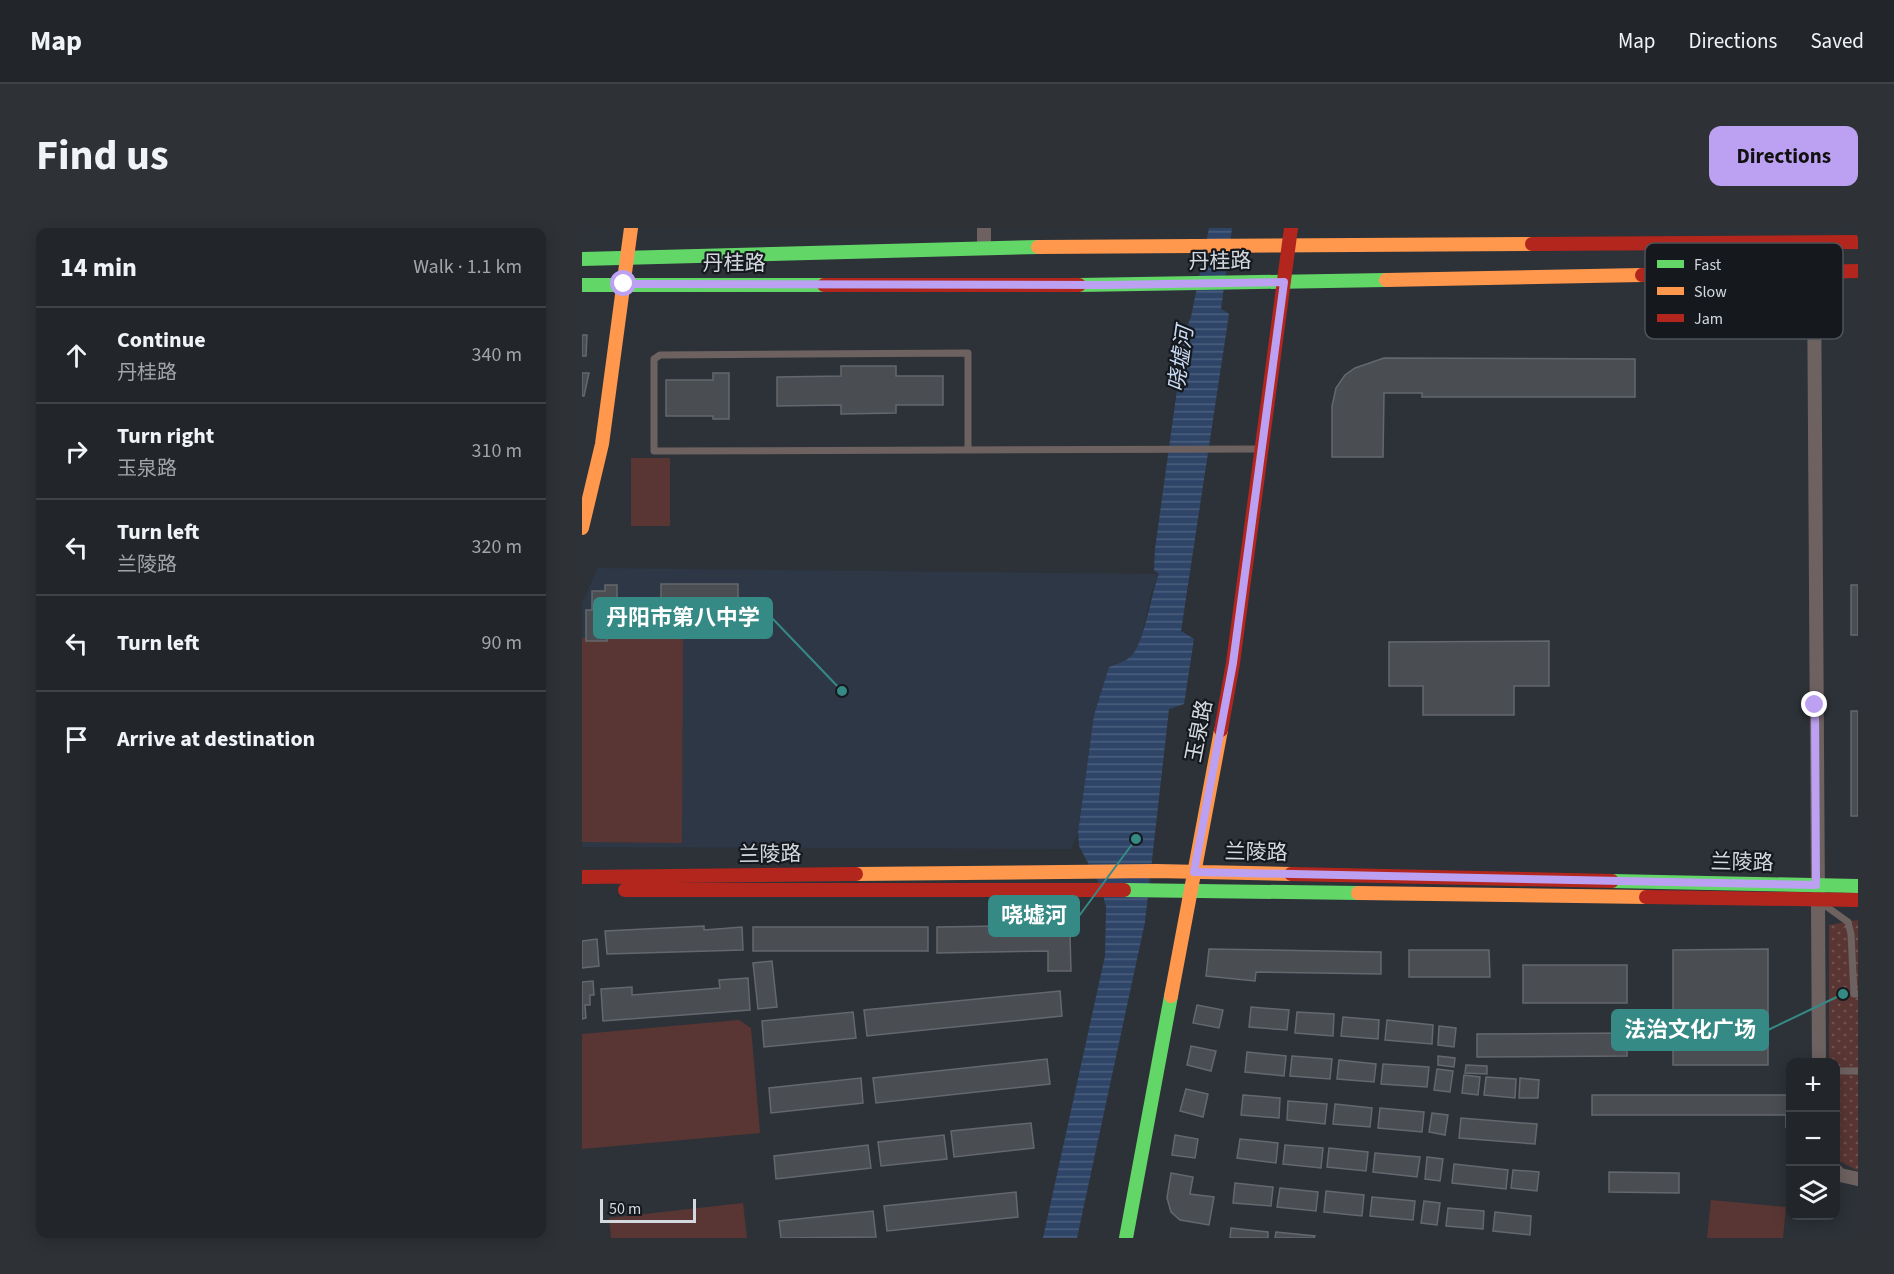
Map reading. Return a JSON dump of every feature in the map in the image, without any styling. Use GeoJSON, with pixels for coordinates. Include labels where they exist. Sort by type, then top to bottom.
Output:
{"type":"FeatureCollection","features":[{"type":"Feature","properties":{"kind":"street"},"geometry":{"type":"LineString","coordinates":[[583,521],[602,444],[631,228]]}},
{"type":"Feature","properties":{"kind":"street"},"geometry":{"type":"LineString","coordinates":[[984,228],[984,248]]}},
{"type":"Feature","properties":{"kind":"street","name":"玉泉路"},"geometry":{"type":"LineString","coordinates":[[1126,1238],[1233,663],[1291,228]]}},
{"type":"Feature","properties":{"kind":"street","name":"丹桂路"},"geometry":{"type":"LineString","coordinates":[[1716,243],[1858,242]]}},
{"type":"Feature","properties":{"kind":"street","name":"丹桂路"},"geometry":{"type":"LineString","coordinates":[[582,259],[984,248],[1250,244],[1289,246],[1645,243]]}},
{"type":"Feature","properties":{"kind":"street","name":"丹桂路"},"geometry":{"type":"LineString","coordinates":[[1843,271],[1858,271]]}},
{"type":"Feature","properties":{"kind":"street","name":"丹桂路"},"geometry":{"type":"LineString","coordinates":[[582,285],[1185,283],[1645,275]]}},
{"type":"Feature","properties":{"kind":"street"},"geometry":{"type":"LineString","coordinates":[[1814,339],[1816,899],[1819,1058]]}},
{"type":"Feature","properties":{"kind":"street","name":"兰陵路"},"geometry":{"type":"LineString","coordinates":[[582,877],[1156,871],[1858,886]]}},
{"type":"Feature","properties":{"kind":"street","name":"兰陵路"},"geometry":{"type":"LineString","coordinates":[[582,890],[1158,890],[1858,900]]}},
{"type":"Feature","properties":{"kind":"street"},"geometry":{"type":"LineString","coordinates":[[1840,1175],[1858,1179]]}},
{"type":"Feature","properties":{"kind":"lane"},"geometry":{"type":"LineString","coordinates":[[968,450],[968,353],[660,355],[654,359],[654,451],[1147,450],[1261,449]]}},
{"type":"Feature","properties":{"kind":"lane"},"geometry":{"type":"LineString","coordinates":[[1816,899],[1848,922],[1855,961],[1854,994],[1858,994]]}},
{"type":"Feature","properties":{"kind":"lane"},"geometry":{"type":"LineString","coordinates":[[1840,1071],[1858,1071]]}},
{"type":"Feature","properties":{"kind":"shaded area"},"geometry":{"type":"Polygon","coordinates":[[[631,458],[670,458],[670,526],[631,526],[631,458]]]}},
{"type":"Feature","properties":{"kind":"shaded area"},"geometry":{"type":"Polygon","coordinates":[[[598,568],[1159,574],[1151,593],[1139,648],[1130,658],[1109,667],[1094,715],[1078,833],[1071,849],[582,847],[582,603],[598,568]]]}},
{"type":"Feature","properties":{"kind":"shaded area"},"geometry":{"type":"Polygon","coordinates":[[[582,638],[683,638],[682,843],[582,842],[582,638]]]}},
{"type":"Feature","properties":{"kind":"shaded area"},"geometry":{"type":"Polygon","coordinates":[[[1858,920],[1858,1170],[1840,1161],[1840,1058],[1829,1058],[1829,925],[1858,920]]]}},
{"type":"Feature","properties":{"kind":"shaded area"},"geometry":{"type":"Polygon","coordinates":[[[739,1020],[751,1028],[760,1133],[582,1149],[582,1034],[739,1020]]]}},
{"type":"Feature","properties":{"kind":"shaded area"},"geometry":{"type":"Polygon","coordinates":[[[1711,1200],[1786,1207],[1783,1238],[1707,1238],[1711,1200]]]}},
{"type":"Feature","properties":{"kind":"shaded area"},"geometry":{"type":"Polygon","coordinates":[[[743,1203],[747,1238],[611,1238],[609,1218],[743,1203]]]}},
{"type":"Feature","properties":{"kind":"water"},"geometry":{"type":"Polygon","coordinates":[[[1209,228],[1232,228],[1221,309],[1229,314],[1181,631],[1194,639],[1184,704],[1169,709],[1145,922],[1077,1238],[1043,1238],[1105,956],[1106,907],[1101,887],[1079,846],[1078,833],[1094,715],[1109,667],[1128,659],[1135,651],[1159,574],[1154,570],[1155,549],[1185,332],[1191,317],[1209,228]]]}},
{"type":"Feature","properties":{"kind":"building"},"geometry":{"type":"Polygon","coordinates":[[[582,335],[587,335],[586,356],[582,356],[582,335]]]}},
{"type":"Feature","properties":{"kind":"building"},"geometry":{"type":"Polygon","coordinates":[[[1384,358],[1635,359],[1635,397],[1422,397],[1422,393],[1384,393],[1383,457],[1332,457],[1332,406],[1336,388],[1345,375],[1355,368],[1384,358]]]}},
{"type":"Feature","properties":{"kind":"building"},"geometry":{"type":"Polygon","coordinates":[[[841,366],[896,366],[896,376],[943,376],[943,405],[896,405],[896,413],[841,414],[841,405],[777,406],[777,377],[841,376],[841,366]]]}},
{"type":"Feature","properties":{"kind":"building"},"geometry":{"type":"Polygon","coordinates":[[[582,373],[589,373],[584,396],[582,396],[582,373]]]}},
{"type":"Feature","properties":{"kind":"building"},"geometry":{"type":"Polygon","coordinates":[[[713,373],[729,373],[729,419],[713,419],[713,416],[666,416],[666,380],[713,380],[713,373]]]}},
{"type":"Feature","properties":{"kind":"building"},"geometry":{"type":"Polygon","coordinates":[[[661,584],[738,584],[738,610],[697,610],[697,618],[662,618],[662,627],[607,626],[607,641],[586,641],[586,610],[592,610],[592,591],[605,591],[605,585],[617,585],[617,599],[661,599],[661,584]]]}},
{"type":"Feature","properties":{"kind":"building"},"geometry":{"type":"Polygon","coordinates":[[[1851,585],[1858,585],[1858,635],[1851,635],[1851,585]]]}},
{"type":"Feature","properties":{"kind":"building"},"geometry":{"type":"Polygon","coordinates":[[[1549,641],[1549,686],[1514,686],[1514,715],[1423,715],[1423,686],[1389,686],[1389,642],[1549,641]]]}},
{"type":"Feature","properties":{"kind":"building"},"geometry":{"type":"Polygon","coordinates":[[[1851,711],[1858,711],[1858,816],[1851,816],[1851,711]]]}},
{"type":"Feature","properties":{"kind":"building"},"geometry":{"type":"Polygon","coordinates":[[[1063,925],[1070,935],[1071,971],[1048,971],[1048,951],[937,953],[937,927],[1063,925]]]}},
{"type":"Feature","properties":{"kind":"building"},"geometry":{"type":"Polygon","coordinates":[[[704,926],[704,930],[742,927],[743,950],[607,954],[605,931],[704,926]]]}},
{"type":"Feature","properties":{"kind":"building"},"geometry":{"type":"Polygon","coordinates":[[[753,927],[928,927],[928,951],[753,951],[753,927]]]}},
{"type":"Feature","properties":{"kind":"building"},"geometry":{"type":"Polygon","coordinates":[[[597,939],[599,966],[582,968],[582,941],[597,939]]]}},
{"type":"Feature","properties":{"kind":"building"},"geometry":{"type":"Polygon","coordinates":[[[1209,949],[1381,952],[1381,974],[1256,972],[1255,981],[1206,976],[1209,949]]]}},
{"type":"Feature","properties":{"kind":"building"},"geometry":{"type":"Polygon","coordinates":[[[1768,949],[1768,1065],[1673,1065],[1673,950],[1768,949]]]}},
{"type":"Feature","properties":{"kind":"building"},"geometry":{"type":"Polygon","coordinates":[[[1409,950],[1489,950],[1490,977],[1409,977],[1409,950]]]}},
{"type":"Feature","properties":{"kind":"building"},"geometry":{"type":"Polygon","coordinates":[[[772,961],[777,1007],[758,1009],[753,963],[772,961]]]}},
{"type":"Feature","properties":{"kind":"building"},"geometry":{"type":"Polygon","coordinates":[[[1523,965],[1627,965],[1627,1003],[1523,1003],[1523,965]]]}},
{"type":"Feature","properties":{"kind":"building"},"geometry":{"type":"Polygon","coordinates":[[[748,978],[750,1010],[603,1021],[601,989],[632,987],[632,995],[720,988],[719,980],[748,978]]]}},
{"type":"Feature","properties":{"kind":"building"},"geometry":{"type":"Polygon","coordinates":[[[593,981],[594,995],[590,995],[590,1005],[585,1005],[586,1018],[582,1019],[582,982],[593,981]]]}},
{"type":"Feature","properties":{"kind":"building"},"geometry":{"type":"Polygon","coordinates":[[[1060,991],[1062,1016],[867,1036],[864,1010],[1060,991]]]}},
{"type":"Feature","properties":{"kind":"building"},"geometry":{"type":"Polygon","coordinates":[[[1197,1005],[1223,1010],[1219,1028],[1193,1023],[1197,1005]]]}},
{"type":"Feature","properties":{"kind":"building"},"geometry":{"type":"Polygon","coordinates":[[[1251,1007],[1289,1010],[1287,1030],[1249,1027],[1251,1007]]]}},
{"type":"Feature","properties":{"kind":"building"},"geometry":{"type":"Polygon","coordinates":[[[853,1012],[856,1038],[764,1047],[762,1021],[853,1012]]]}},
{"type":"Feature","properties":{"kind":"building"},"geometry":{"type":"Polygon","coordinates":[[[1297,1012],[1334,1014],[1333,1036],[1295,1033],[1297,1012]]]}},
{"type":"Feature","properties":{"kind":"building"},"geometry":{"type":"Polygon","coordinates":[[[1343,1017],[1379,1020],[1378,1039],[1341,1036],[1343,1017]]]}},
{"type":"Feature","properties":{"kind":"building"},"geometry":{"type":"Polygon","coordinates":[[[1387,1020],[1433,1025],[1432,1044],[1385,1040],[1387,1020]]]}},
{"type":"Feature","properties":{"kind":"building"},"geometry":{"type":"Polygon","coordinates":[[[1439,1026],[1456,1028],[1454,1047],[1438,1045],[1439,1026]]]}},
{"type":"Feature","properties":{"kind":"building"},"geometry":{"type":"Polygon","coordinates":[[[1627,1033],[1627,1056],[1477,1057],[1477,1034],[1627,1033]]]}},
{"type":"Feature","properties":{"kind":"building"},"geometry":{"type":"Polygon","coordinates":[[[1191,1046],[1216,1051],[1211,1071],[1187,1065],[1191,1046]]]}},
{"type":"Feature","properties":{"kind":"building"},"geometry":{"type":"Polygon","coordinates":[[[1247,1052],[1286,1056],[1284,1076],[1245,1072],[1247,1052]]]}},
{"type":"Feature","properties":{"kind":"building"},"geometry":{"type":"Polygon","coordinates":[[[1292,1056],[1332,1059],[1330,1079],[1290,1076],[1292,1056]]]}},
{"type":"Feature","properties":{"kind":"building"},"geometry":{"type":"Polygon","coordinates":[[[1438,1056],[1455,1058],[1454,1067],[1438,1065],[1438,1056]]]}},
{"type":"Feature","properties":{"kind":"building"},"geometry":{"type":"Polygon","coordinates":[[[1047,1059],[1050,1084],[876,1103],[873,1078],[1047,1059]]]}},
{"type":"Feature","properties":{"kind":"building"},"geometry":{"type":"Polygon","coordinates":[[[1339,1060],[1376,1064],[1374,1082],[1337,1079],[1339,1060]]]}},
{"type":"Feature","properties":{"kind":"building"},"geometry":{"type":"Polygon","coordinates":[[[1383,1064],[1429,1067],[1427,1087],[1381,1084],[1383,1064]]]}},
{"type":"Feature","properties":{"kind":"building"},"geometry":{"type":"Polygon","coordinates":[[[1466,1065],[1487,1066],[1487,1074],[1465,1073],[1466,1065]]]}},
{"type":"Feature","properties":{"kind":"building"},"geometry":{"type":"Polygon","coordinates":[[[1437,1069],[1453,1071],[1450,1092],[1434,1090],[1437,1069]]]}},
{"type":"Feature","properties":{"kind":"building"},"geometry":{"type":"Polygon","coordinates":[[[1464,1075],[1480,1077],[1478,1095],[1462,1093],[1464,1075]]]}},
{"type":"Feature","properties":{"kind":"building"},"geometry":{"type":"Polygon","coordinates":[[[1486,1077],[1516,1079],[1515,1098],[1484,1095],[1486,1077]]]}},
{"type":"Feature","properties":{"kind":"building"},"geometry":{"type":"Polygon","coordinates":[[[861,1078],[863,1103],[771,1113],[769,1088],[861,1078]]]}},
{"type":"Feature","properties":{"kind":"building"},"geometry":{"type":"Polygon","coordinates":[[[1520,1078],[1539,1080],[1538,1098],[1519,1098],[1520,1078]]]}},
{"type":"Feature","properties":{"kind":"building"},"geometry":{"type":"Polygon","coordinates":[[[1186,1089],[1208,1094],[1203,1117],[1180,1111],[1186,1089]]]}},
{"type":"Feature","properties":{"kind":"building"},"geometry":{"type":"Polygon","coordinates":[[[1243,1095],[1280,1098],[1279,1118],[1241,1115],[1243,1095]]]}},
{"type":"Feature","properties":{"kind":"building"},"geometry":{"type":"Polygon","coordinates":[[[1592,1095],[1786,1095],[1786,1115],[1592,1115],[1592,1095]]]}},
{"type":"Feature","properties":{"kind":"building"},"geometry":{"type":"Polygon","coordinates":[[[1288,1101],[1327,1104],[1325,1124],[1287,1120],[1288,1101]]]}},
{"type":"Feature","properties":{"kind":"building"},"geometry":{"type":"Polygon","coordinates":[[[1335,1104],[1372,1108],[1370,1127],[1333,1124],[1335,1104]]]}},
{"type":"Feature","properties":{"kind":"building"},"geometry":{"type":"Polygon","coordinates":[[[1380,1108],[1424,1112],[1422,1132],[1378,1128],[1380,1108]]]}},
{"type":"Feature","properties":{"kind":"building"},"geometry":{"type":"Polygon","coordinates":[[[1432,1113],[1448,1115],[1445,1135],[1429,1132],[1432,1113]]]}},
{"type":"Feature","properties":{"kind":"building"},"geometry":{"type":"Polygon","coordinates":[[[1461,1118],[1537,1124],[1535,1144],[1459,1138],[1461,1118]]]}},
{"type":"Feature","properties":{"kind":"building"},"geometry":{"type":"Polygon","coordinates":[[[1031,1123],[1034,1148],[954,1157],[951,1131],[1031,1123]]]}},
{"type":"Feature","properties":{"kind":"building"},"geometry":{"type":"Polygon","coordinates":[[[944,1135],[947,1159],[881,1166],[878,1142],[944,1135]]]}},
{"type":"Feature","properties":{"kind":"building"},"geometry":{"type":"Polygon","coordinates":[[[1175,1135],[1198,1139],[1195,1158],[1172,1155],[1175,1135]]]}},
{"type":"Feature","properties":{"kind":"building"},"geometry":{"type":"Polygon","coordinates":[[[1240,1139],[1278,1143],[1276,1163],[1237,1158],[1240,1139]]]}},
{"type":"Feature","properties":{"kind":"building"},"geometry":{"type":"Polygon","coordinates":[[[868,1145],[871,1168],[776,1179],[774,1156],[868,1145]]]}},
{"type":"Feature","properties":{"kind":"building"},"geometry":{"type":"Polygon","coordinates":[[[1285,1145],[1323,1148],[1321,1168],[1283,1164],[1285,1145]]]}},
{"type":"Feature","properties":{"kind":"building"},"geometry":{"type":"Polygon","coordinates":[[[1329,1148],[1368,1152],[1366,1171],[1327,1167],[1329,1148]]]}},
{"type":"Feature","properties":{"kind":"building"},"geometry":{"type":"Polygon","coordinates":[[[1375,1153],[1420,1157],[1417,1177],[1373,1172],[1375,1153]]]}},
{"type":"Feature","properties":{"kind":"building"},"geometry":{"type":"Polygon","coordinates":[[[1427,1157],[1443,1159],[1440,1181],[1425,1179],[1427,1157]]]}},
{"type":"Feature","properties":{"kind":"building"},"geometry":{"type":"Polygon","coordinates":[[[1454,1164],[1508,1170],[1506,1189],[1452,1183],[1454,1164]]]}},
{"type":"Feature","properties":{"kind":"building"},"geometry":{"type":"Polygon","coordinates":[[[1513,1170],[1539,1172],[1537,1191],[1511,1188],[1513,1170]]]}},
{"type":"Feature","properties":{"kind":"building"},"geometry":{"type":"Polygon","coordinates":[[[1609,1172],[1679,1173],[1679,1193],[1609,1192],[1609,1172]]]}},
{"type":"Feature","properties":{"kind":"building"},"geometry":{"type":"Polygon","coordinates":[[[1171,1173],[1193,1177],[1190,1194],[1214,1197],[1209,1225],[1180,1220],[1171,1212],[1167,1198],[1171,1173]]]}},
{"type":"Feature","properties":{"kind":"building"},"geometry":{"type":"Polygon","coordinates":[[[1235,1183],[1273,1187],[1271,1206],[1233,1203],[1235,1183]]]}},
{"type":"Feature","properties":{"kind":"building"},"geometry":{"type":"Polygon","coordinates":[[[1280,1188],[1318,1192],[1316,1211],[1277,1207],[1280,1188]]]}},
{"type":"Feature","properties":{"kind":"building"},"geometry":{"type":"Polygon","coordinates":[[[1326,1191],[1364,1195],[1362,1216],[1324,1212],[1326,1191]]]}},
{"type":"Feature","properties":{"kind":"building"},"geometry":{"type":"Polygon","coordinates":[[[1016,1192],[1018,1217],[887,1231],[884,1206],[1016,1192]]]}},
{"type":"Feature","properties":{"kind":"building"},"geometry":{"type":"Polygon","coordinates":[[[1372,1197],[1415,1201],[1413,1220],[1370,1216],[1372,1197]]]}},
{"type":"Feature","properties":{"kind":"building"},"geometry":{"type":"Polygon","coordinates":[[[1424,1201],[1440,1203],[1437,1225],[1421,1223],[1424,1201]]]}},
{"type":"Feature","properties":{"kind":"building"},"geometry":{"type":"Polygon","coordinates":[[[1448,1208],[1484,1211],[1483,1229],[1446,1226],[1448,1208]]]}},
{"type":"Feature","properties":{"kind":"building"},"geometry":{"type":"Polygon","coordinates":[[[873,1211],[876,1237],[781,1238],[779,1221],[873,1211]]]}},
{"type":"Feature","properties":{"kind":"building"},"geometry":{"type":"Polygon","coordinates":[[[1495,1212],[1531,1216],[1530,1235],[1493,1231],[1495,1212]]]}},
{"type":"Feature","properties":{"kind":"building"},"geometry":{"type":"Polygon","coordinates":[[[1231,1228],[1268,1232],[1268,1238],[1230,1238],[1231,1228]]]}},
{"type":"Feature","properties":{"kind":"building"},"geometry":{"type":"Polygon","coordinates":[[[1276,1232],[1315,1236],[1314,1238],[1275,1238],[1276,1232]]]}},
{"type":"Feature","properties":{"kind":"traffic: fast"},"geometry":{"type":"LineString","coordinates":[[582,259],[1038,247]]}},
{"type":"Feature","properties":{"kind":"traffic: fast"},"geometry":{"type":"LineString","coordinates":[[1079,285],[1386,280]]}},
{"type":"Feature","properties":{"kind":"traffic: fast"},"geometry":{"type":"LineString","coordinates":[[582,285],[824,285]]}},
{"type":"Feature","properties":{"kind":"traffic: fast"},"geometry":{"type":"LineString","coordinates":[[1612,881],[1858,886]]}},
{"type":"Feature","properties":{"kind":"traffic: fast"},"geometry":{"type":"LineString","coordinates":[[1124,890],[1358,893]]}},
{"type":"Feature","properties":{"kind":"traffic: fast"},"geometry":{"type":"LineString","coordinates":[[1126,1238],[1171,996]]}},
{"type":"Feature","properties":{"kind":"traffic: slow"},"geometry":{"type":"LineString","coordinates":[[582,528],[602,444],[631,228]]}},
{"type":"Feature","properties":{"kind":"traffic: slow"},"geometry":{"type":"LineString","coordinates":[[1038,247],[1532,244]]}},
{"type":"Feature","properties":{"kind":"traffic: slow"},"geometry":{"type":"LineString","coordinates":[[1386,280],[1642,275]]}},
{"type":"Feature","properties":{"kind":"traffic: slow"},"geometry":{"type":"LineString","coordinates":[[1171,996],[1221,730]]}},
{"type":"Feature","properties":{"kind":"traffic: slow"},"geometry":{"type":"LineString","coordinates":[[856,874],[1156,871],[1291,874]]}},
{"type":"Feature","properties":{"kind":"traffic: slow"},"geometry":{"type":"LineString","coordinates":[[1358,893],[1646,897]]}},
{"type":"Feature","properties":{"kind":"traffic: jam"},"geometry":{"type":"LineString","coordinates":[[1221,730],[1233,663],[1291,228]]}},
{"type":"Feature","properties":{"kind":"traffic: jam"},"geometry":{"type":"LineString","coordinates":[[1695,243],[1858,242]]}},
{"type":"Feature","properties":{"kind":"traffic: jam"},"geometry":{"type":"LineString","coordinates":[[1532,244],[1645,243]]}},
{"type":"Feature","properties":{"kind":"traffic: jam"},"geometry":{"type":"LineString","coordinates":[[1843,271],[1858,271]]}},
{"type":"Feature","properties":{"kind":"traffic: jam"},"geometry":{"type":"LineString","coordinates":[[824,285],[1079,285]]}},
{"type":"Feature","properties":{"kind":"traffic: jam"},"geometry":{"type":"LineString","coordinates":[[582,877],[856,874]]}},
{"type":"Feature","properties":{"kind":"traffic: jam"},"geometry":{"type":"LineString","coordinates":[[1291,874],[1612,881]]}},
{"type":"Feature","properties":{"kind":"traffic: jam"},"geometry":{"type":"LineString","coordinates":[[625,890],[1124,890]]}},
{"type":"Feature","properties":{"kind":"traffic: jam"},"geometry":{"type":"LineString","coordinates":[[1646,897],[1858,900]]}},
{"type":"Feature","properties":{"kind":"place","name":"丹阳市第八中学"},"geometry":{"type":"Point","coordinates":[842,691]}},
{"type":"Feature","properties":{"kind":"place","name":"哓墟河"},"geometry":{"type":"Point","coordinates":[1136,839]}},
{"type":"Feature","properties":{"kind":"place","name":"法治文化广场"},"geometry":{"type":"Point","coordinates":[1843,994]}},
{"type":"Feature","properties":{"kind":"route"},"geometry":{"type":"LineString","coordinates":[[624,284],[1106,285],[1284,282],[1233,663],[1194,872],[1816,885],[1815,705]]}}]}
